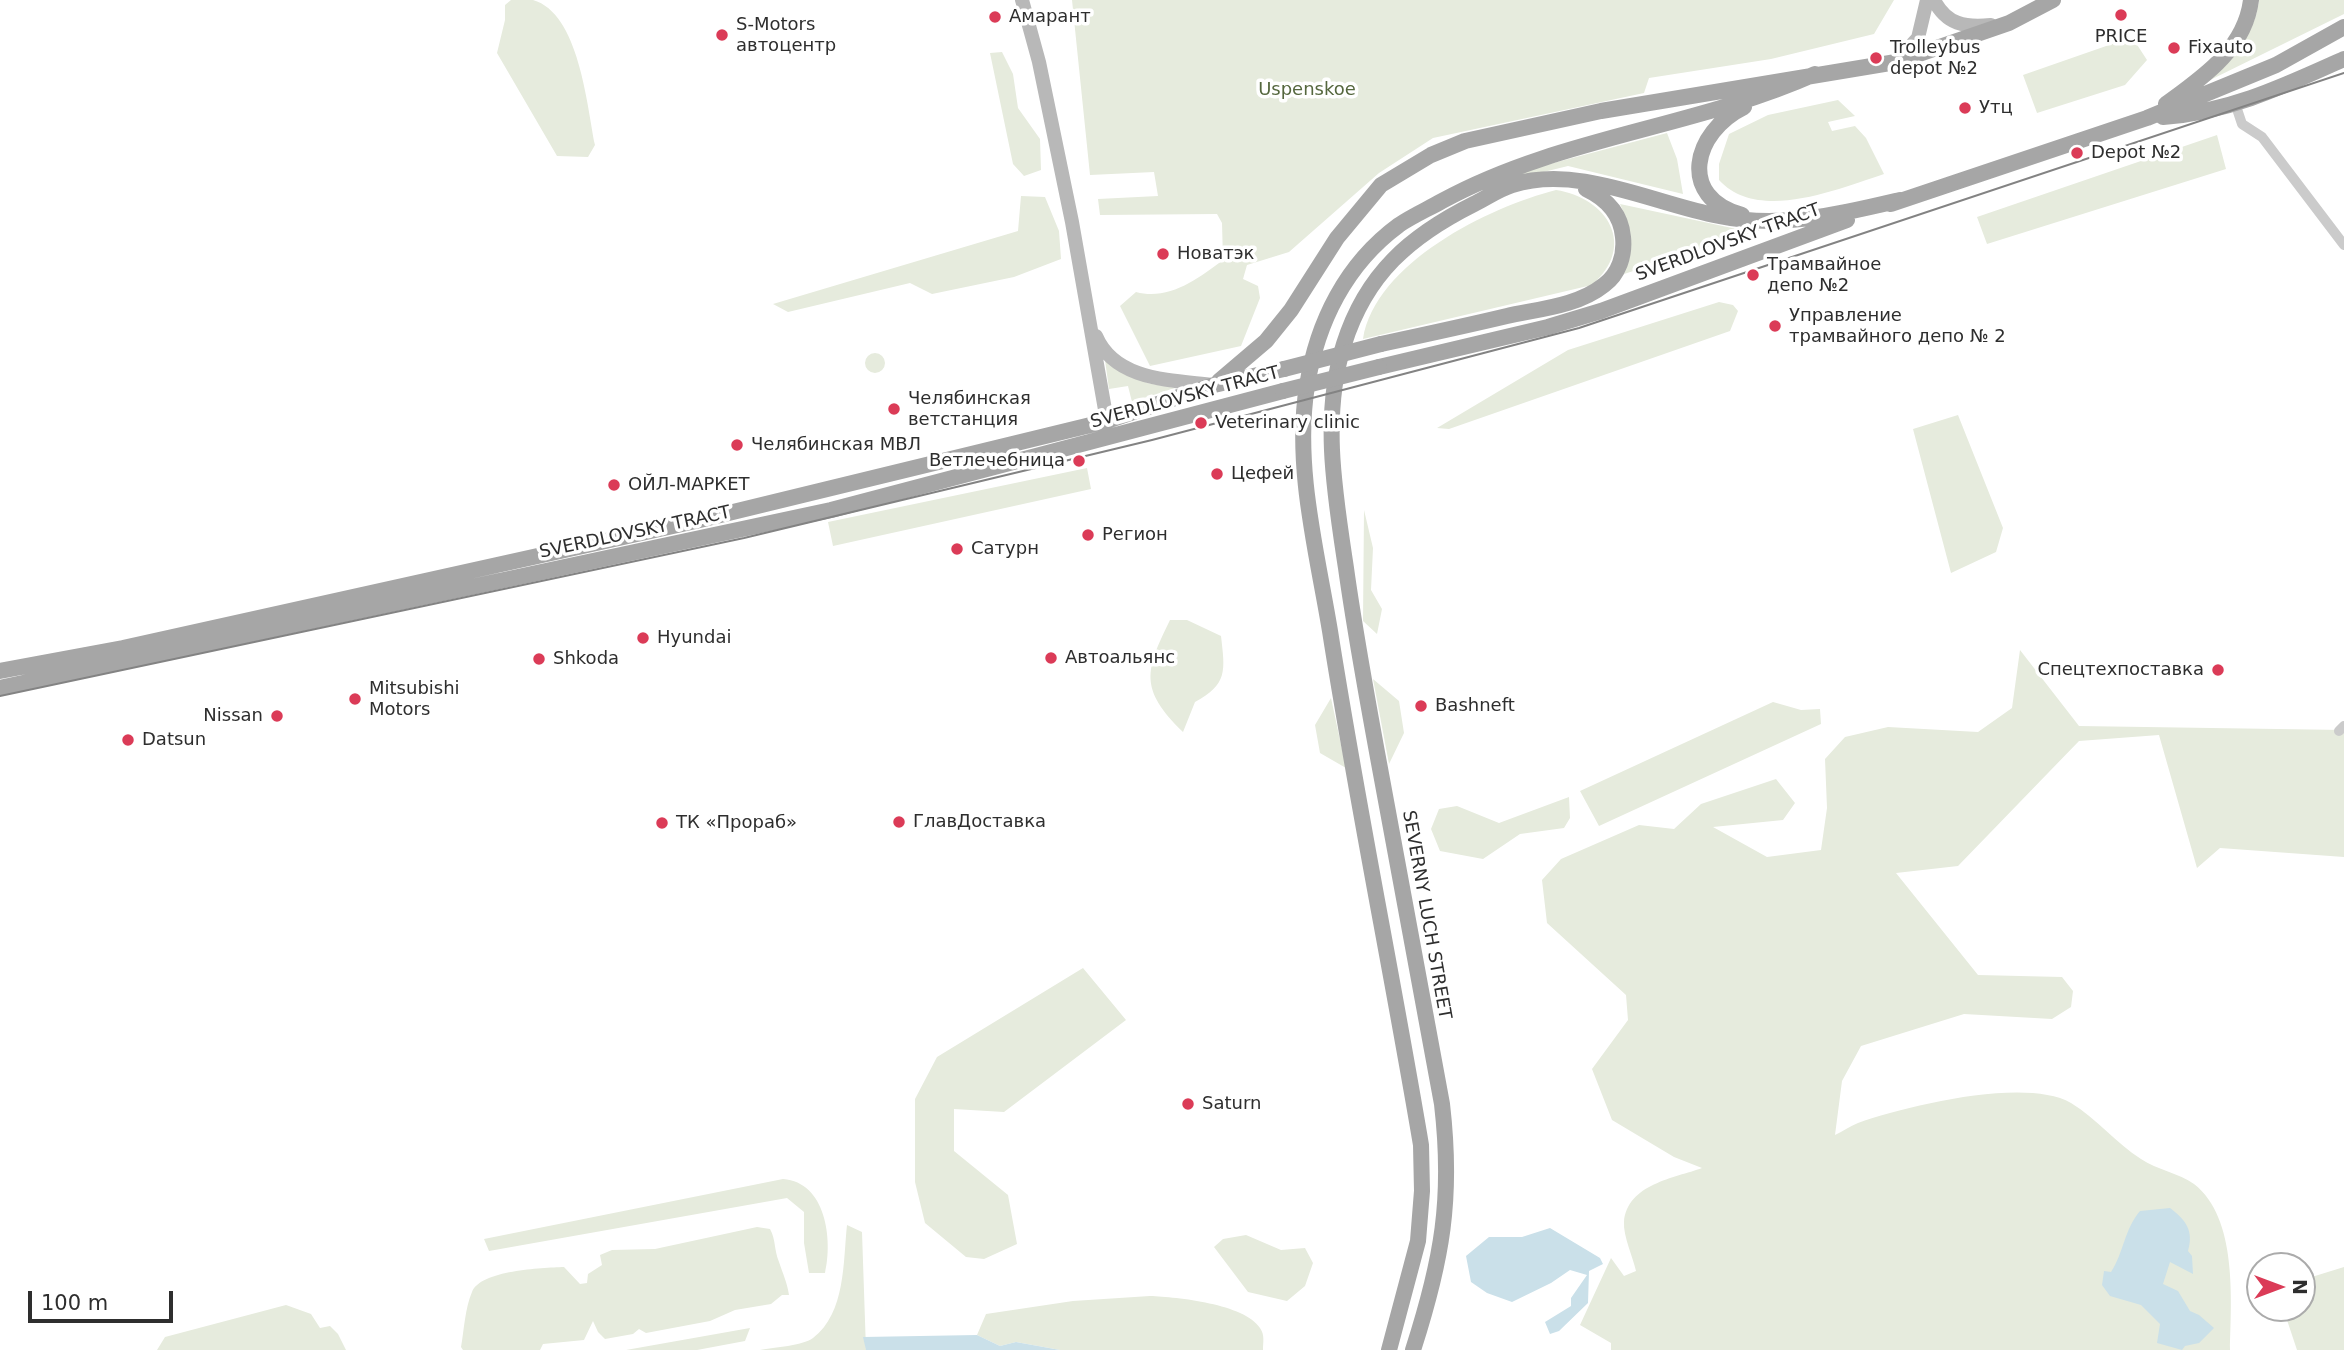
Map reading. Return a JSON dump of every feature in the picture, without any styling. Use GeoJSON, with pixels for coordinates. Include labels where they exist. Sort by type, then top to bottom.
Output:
{"type":"FeatureCollection","features":[{"type":"Feature","properties":{"kind":"main road"},"geometry":{"type":"LineString","coordinates":[[1022,0],[1039,62],[1110,439]]}},
{"type":"Feature","properties":{"kind":"main road"},"geometry":{"type":"LineString","coordinates":[[1896,62],[1919,38],[1927,0]]}},
{"type":"Feature","properties":{"kind":"main road"},"geometry":{"type":"LineString","coordinates":[[1934,0],[1941,13],[1952,22],[1975,27],[2009,23]]}},
{"type":"Feature","properties":{"kind":"main road","name":"SVERDLOVSKY TRACT"},"geometry":{"type":"LineString","coordinates":[[1214,385],[1266,341],[1290,310],[1337,237],[1381,185],[1422,160],[1465,141],[1601,111],[1896,62],[2009,23],[2053,0]]}},
{"type":"Feature","properties":{"kind":"main road"},"geometry":{"type":"LineString","coordinates":[[2147,118],[2222,59],[2241,34],[2251,0]]}},
{"type":"Feature","properties":{"kind":"main road","name":"SVERDLOVSKY TRACT"},"geometry":{"type":"LineString","coordinates":[[0,688],[831,510],[1110,439],[1283,391],[1548,327],[1601,311],[1900,200],[2147,118],[2276,65],[2344,27]]}},
{"type":"Feature","properties":{"kind":"main road"},"geometry":{"type":"LineString","coordinates":[[2147,118],[2204,114],[2280,88],[2344,59]]}},
{"type":"Feature","properties":{"kind":"main road"},"geometry":{"type":"LineString","coordinates":[[1389,1350],[1418,1241],[1422,1191],[1421,1145],[1337,677],[1308,487],[1304,433],[1307,386],[1329,308],[1359,262],[1400,225],[1504,170],[1561,150],[1765,97],[1815,74]]}},
{"type":"Feature","properties":{"kind":"main road","name":"SVERDLOVSKY TRACT"},"geometry":{"type":"LineString","coordinates":[[1765,97],[1735,111],[1713,129],[1704,142],[1698,170],[1704,188],[1717,203],[1736,213],[1768,222]]}},
{"type":"Feature","properties":{"kind":"main road"},"geometry":{"type":"LineString","coordinates":[[1554,179],[1591,184],[1720,217],[1768,222],[1831,216],[1900,200]]}},
{"type":"Feature","properties":{"kind":"main road","name":"SVERDLOVSKY TRACT"},"geometry":{"type":"LineString","coordinates":[[0,671],[123,648],[700,520],[1107,421],[1214,385],[1568,302],[1606,284],[1618,270],[1624,250],[1618,215],[1601,197],[1554,179]]}},
{"type":"Feature","properties":{"kind":"main road","name":"SEVERNY LUCH STREET"},"geometry":{"type":"LineString","coordinates":[[1413,1350],[1434,1287],[1443,1242],[1447,1152],[1441,1104],[1359,654],[1335,485],[1331,430],[1334,383],[1355,313],[1378,274],[1414,239],[1512,185],[1554,179]]}},
{"type":"Feature","properties":{"kind":"main road"},"geometry":{"type":"LineString","coordinates":[[1090,322],[1100,344],[1112,359],[1129,369],[1157,378],[1214,385]]}},
{"type":"Feature","properties":{"kind":"street"},"geometry":{"type":"LineString","coordinates":[[2235,103],[2242,124],[2262,136],[2344,245]]}},
{"type":"Feature","properties":{"kind":"green space"},"geometry":{"type":"Polygon","coordinates":[[[511,0],[533,0],[549,8],[571,41],[584,85],[595,145],[588,157],[557,156],[497,53],[505,20],[505,5],[511,0]]]}},
{"type":"Feature","properties":{"kind":"green space","name":"Uspenskoe"},"geometry":{"type":"Polygon","coordinates":[[[1072,0],[1894,0],[1874,34],[1771,59],[1649,78],[1644,93],[1433,138],[1379,173],[1289,252],[1247,265],[1243,279],[1258,286],[1260,298],[1241,346],[1150,366],[1120,306],[1136,292],[1148,294],[1171,291],[1223,260],[1222,223],[1217,214],[1100,215],[1098,199],[1158,196],[1154,172],[1090,175],[1072,0]]]}},
{"type":"Feature","properties":{"kind":"green space"},"geometry":{"type":"Polygon","coordinates":[[[2259,0],[2344,0],[2344,14],[2200,85],[2246,38],[2259,0]]]}},
{"type":"Feature","properties":{"kind":"green space"},"geometry":{"type":"Polygon","coordinates":[[[2132,37],[2147,60],[2125,85],[2037,113],[2023,75],[2132,37]]]}},
{"type":"Feature","properties":{"kind":"green space"},"geometry":{"type":"Polygon","coordinates":[[[1002,52],[1013,74],[1018,108],[1040,139],[1041,170],[1024,176],[1013,164],[990,53],[1002,52]]]}},
{"type":"Feature","properties":{"kind":"green space"},"geometry":{"type":"Polygon","coordinates":[[[1838,100],[1855,116],[1828,122],[1832,131],[1855,126],[1866,138],[1884,174],[1822,194],[1776,201],[1735,193],[1719,180],[1719,164],[1729,134],[1768,115],[1838,100]]]}},
{"type":"Feature","properties":{"kind":"green space"},"geometry":{"type":"Polygon","coordinates":[[[1667,133],[1677,159],[1683,194],[1568,166],[1511,180],[1508,175],[1667,133]]]}},
{"type":"Feature","properties":{"kind":"green space"},"geometry":{"type":"Polygon","coordinates":[[[2217,135],[2226,169],[1987,244],[1977,217],[2217,135]]]}},
{"type":"Feature","properties":{"kind":"green space"},"geometry":{"type":"Polygon","coordinates":[[[1556,190],[1590,203],[1602,213],[1610,226],[1614,240],[1613,255],[1606,270],[1592,285],[1363,339],[1372,311],[1389,286],[1439,242],[1499,210],[1556,190]]]}},
{"type":"Feature","properties":{"kind":"green space"},"geometry":{"type":"Polygon","coordinates":[[[1021,196],[1045,197],[1059,231],[1061,259],[1014,277],[932,294],[910,283],[788,312],[773,304],[1018,231],[1021,196]]]}},
{"type":"Feature","properties":{"kind":"green space"},"geometry":{"type":"Polygon","coordinates":[[[1620,204],[1732,228],[1760,230],[1624,274],[1630,239],[1620,204]]]}},
{"type":"Feature","properties":{"kind":"green space"},"geometry":{"type":"Polygon","coordinates":[[[1719,302],[1733,305],[1738,311],[1730,331],[1449,429],[1437,428],[1568,350],[1719,302]]]}},
{"type":"Feature","properties":{"kind":"green space"},"geometry":{"type":"Polygon","coordinates":[[[875,353],[882,356],[885,363],[882,370],[875,373],[868,370],[865,363],[868,356],[875,353]]]}},
{"type":"Feature","properties":{"kind":"green space"},"geometry":{"type":"Polygon","coordinates":[[[1105,360],[1147,383],[1175,388],[1132,402],[1128,386],[1109,389],[1105,360]]]}},
{"type":"Feature","properties":{"kind":"green space"},"geometry":{"type":"Polygon","coordinates":[[[1958,415],[2003,528],[1996,552],[1951,573],[1913,429],[1958,415]]]}},
{"type":"Feature","properties":{"kind":"green space"},"geometry":{"type":"Polygon","coordinates":[[[1087,468],[1091,489],[833,546],[828,522],[1087,468]]]}},
{"type":"Feature","properties":{"kind":"green space"},"geometry":{"type":"Polygon","coordinates":[[[1364,510],[1373,548],[1371,590],[1382,609],[1377,634],[1363,621],[1364,510]]]}},
{"type":"Feature","properties":{"kind":"green space"},"geometry":{"type":"Polygon","coordinates":[[[1170,620],[1187,620],[1221,636],[1222,675],[1214,689],[1195,702],[1183,732],[1159,704],[1151,679],[1155,653],[1170,620]]]}},
{"type":"Feature","properties":{"kind":"green space"},"geometry":{"type":"Polygon","coordinates":[[[2020,650],[2079,726],[2344,730],[2344,857],[2220,848],[2197,868],[2159,735],[2079,741],[1958,866],[1896,873],[1978,975],[2062,977],[2073,991],[2071,1007],[2052,1019],[1964,1014],[1861,1046],[1842,1081],[1835,1135],[1855,1124],[1879,1116],[1966,1097],[2025,1093],[2051,1096],[2071,1103],[2132,1153],[2147,1163],[2188,1180],[2208,1199],[2218,1217],[2229,1261],[2230,1350],[1611,1350],[1611,1343],[1580,1325],[1611,1258],[1624,1276],[1636,1271],[1624,1228],[1627,1209],[1634,1199],[1654,1184],[1702,1168],[1674,1157],[1612,1120],[1592,1069],[1628,1020],[1626,995],[1547,923],[1542,880],[1561,859],[1639,825],[1674,829],[1701,804],[1776,779],[1795,803],[1783,820],[1713,827],[1767,857],[1821,850],[1827,808],[1825,759],[1845,737],[1888,727],[1978,732],[2012,708],[2020,650]]]}},
{"type":"Feature","properties":{"kind":"green space"},"geometry":{"type":"Polygon","coordinates":[[[1373,679],[1399,701],[1404,733],[1389,764],[1373,679]]]}},
{"type":"Feature","properties":{"kind":"green space"},"geometry":{"type":"Polygon","coordinates":[[[1331,698],[1346,768],[1320,753],[1315,725],[1331,698]]]}},
{"type":"Feature","properties":{"kind":"green space"},"geometry":{"type":"Polygon","coordinates":[[[1773,702],[1801,710],[1820,709],[1821,724],[1599,826],[1580,791],[1773,702]]]}},
{"type":"Feature","properties":{"kind":"green space"},"geometry":{"type":"Polygon","coordinates":[[[1569,797],[1570,818],[1564,828],[1520,834],[1483,859],[1440,851],[1431,829],[1439,809],[1457,806],[1499,823],[1569,797]]]}},
{"type":"Feature","properties":{"kind":"green space"},"geometry":{"type":"Polygon","coordinates":[[[1083,968],[1126,1020],[1004,1112],[954,1109],[954,1151],[1008,1195],[1017,1244],[984,1259],[966,1257],[925,1223],[915,1182],[915,1099],[937,1057],[1083,968]]]}},
{"type":"Feature","properties":{"kind":"green space"},"geometry":{"type":"Polygon","coordinates":[[[783,1179],[809,1190],[817,1201],[827,1230],[825,1273],[809,1273],[804,1243],[804,1212],[787,1198],[489,1251],[484,1239],[783,1179]]]}},
{"type":"Feature","properties":{"kind":"green space"},"geometry":{"type":"Polygon","coordinates":[[[847,1225],[862,1232],[866,1350],[760,1350],[802,1343],[813,1338],[824,1327],[832,1315],[841,1286],[847,1225]]]}},
{"type":"Feature","properties":{"kind":"green space"},"geometry":{"type":"Polygon","coordinates":[[[757,1227],[770,1229],[789,1295],[782,1295],[771,1304],[735,1310],[710,1321],[646,1333],[639,1329],[633,1334],[605,1339],[593,1321],[584,1340],[543,1344],[540,1350],[463,1350],[461,1347],[472,1292],[487,1279],[513,1272],[564,1267],[580,1284],[587,1283],[588,1274],[602,1265],[600,1255],[612,1250],[655,1249],[757,1227]]]}},
{"type":"Feature","properties":{"kind":"green space"},"geometry":{"type":"Polygon","coordinates":[[[1246,1235],[1281,1250],[1305,1248],[1313,1263],[1305,1286],[1287,1301],[1248,1292],[1214,1247],[1223,1239],[1246,1235]]]}},
{"type":"Feature","properties":{"kind":"green space"},"geometry":{"type":"Polygon","coordinates":[[[2344,1267],[2344,1350],[2297,1350],[2288,1322],[2316,1322],[2316,1276],[2344,1267]]]}},
{"type":"Feature","properties":{"kind":"green space"},"geometry":{"type":"Polygon","coordinates":[[[1150,1296],[1210,1303],[1240,1313],[1260,1328],[1263,1350],[1060,1350],[1016,1342],[1000,1346],[977,1335],[986,1314],[1073,1301],[1150,1296]]]}},
{"type":"Feature","properties":{"kind":"green space"},"geometry":{"type":"Polygon","coordinates":[[[286,1305],[311,1314],[320,1328],[330,1326],[338,1334],[346,1350],[157,1350],[165,1337],[286,1305]]]}},
{"type":"Feature","properties":{"kind":"green space"},"geometry":{"type":"Polygon","coordinates":[[[750,1328],[745,1341],[697,1350],[626,1350],[750,1328]]]}},
{"type":"Feature","properties":{"kind":"water"},"geometry":{"type":"Polygon","coordinates":[[[2170,1208],[2187,1226],[2190,1238],[2188,1251],[2192,1256],[2193,1274],[2170,1262],[2163,1284],[2178,1291],[2190,1311],[2214,1328],[2199,1343],[2185,1346],[2182,1350],[2157,1343],[2160,1324],[2141,1305],[2110,1296],[2102,1285],[2104,1271],[2111,1272],[2140,1211],[2170,1208]]]}},
{"type":"Feature","properties":{"kind":"water"},"geometry":{"type":"Polygon","coordinates":[[[1550,1228],[1600,1258],[1603,1264],[1589,1271],[1588,1303],[1559,1331],[1550,1334],[1545,1322],[1571,1306],[1571,1298],[1587,1275],[1570,1270],[1551,1283],[1512,1302],[1487,1293],[1471,1282],[1466,1256],[1489,1237],[1522,1237],[1550,1228]]]}},
{"type":"Feature","properties":{"kind":"water"},"geometry":{"type":"Polygon","coordinates":[[[977,1335],[1000,1346],[1016,1342],[1060,1350],[866,1350],[863,1337],[977,1335]]]}},
{"type":"Feature","properties":{"kind":"tram line"},"geometry":{"type":"LineString","coordinates":[[0,696],[744,538],[1152,440],[1579,328],[2344,73]]}},
{"type":"Feature","properties":{"kind":"place","name":"PRICE"},"geometry":{"type":"Point","coordinates":[2121,15]}},
{"type":"Feature","properties":{"kind":"place","name":"Амарант"},"geometry":{"type":"Point","coordinates":[995,17]}},
{"type":"Feature","properties":{"kind":"place","name":"S-Motors автоцентр"},"geometry":{"type":"Point","coordinates":[722,35]}},
{"type":"Feature","properties":{"kind":"place","name":"Fixauto"},"geometry":{"type":"Point","coordinates":[2174,48]}},
{"type":"Feature","properties":{"kind":"place","name":"Trolleybus depot №2"},"geometry":{"type":"Point","coordinates":[1876,58]}},
{"type":"Feature","properties":{"kind":"place","name":"Утц"},"geometry":{"type":"Point","coordinates":[1965,108]}},
{"type":"Feature","properties":{"kind":"place","name":"Depot №2"},"geometry":{"type":"Point","coordinates":[2077,153]}},
{"type":"Feature","properties":{"kind":"place","name":"Новатэк"},"geometry":{"type":"Point","coordinates":[1163,254]}},
{"type":"Feature","properties":{"kind":"place","name":"Трамвайное депо №2"},"geometry":{"type":"Point","coordinates":[1753,275]}},
{"type":"Feature","properties":{"kind":"place","name":"Управление трамвайного депо № 2"},"geometry":{"type":"Point","coordinates":[1775,326]}},
{"type":"Feature","properties":{"kind":"place","name":"Челябинская ветстанция"},"geometry":{"type":"Point","coordinates":[894,409]}},
{"type":"Feature","properties":{"kind":"place","name":"Veterinary clinic"},"geometry":{"type":"Point","coordinates":[1201,423]}},
{"type":"Feature","properties":{"kind":"place","name":"Челябинская МВЛ"},"geometry":{"type":"Point","coordinates":[737,445]}},
{"type":"Feature","properties":{"kind":"place","name":"Ветлечебница"},"geometry":{"type":"Point","coordinates":[1079,461]}},
{"type":"Feature","properties":{"kind":"place","name":"Цефей"},"geometry":{"type":"Point","coordinates":[1217,474]}},
{"type":"Feature","properties":{"kind":"place","name":"ОЙЛ-МАРКЕТ"},"geometry":{"type":"Point","coordinates":[614,485]}},
{"type":"Feature","properties":{"kind":"place","name":"Регион"},"geometry":{"type":"Point","coordinates":[1088,535]}},
{"type":"Feature","properties":{"kind":"place","name":"Сатурн"},"geometry":{"type":"Point","coordinates":[957,549]}},
{"type":"Feature","properties":{"kind":"place","name":"Hyundai"},"geometry":{"type":"Point","coordinates":[643,638]}},
{"type":"Feature","properties":{"kind":"place","name":"Автоальянс"},"geometry":{"type":"Point","coordinates":[1051,658]}},
{"type":"Feature","properties":{"kind":"place","name":"Shkoda"},"geometry":{"type":"Point","coordinates":[539,659]}},
{"type":"Feature","properties":{"kind":"place","name":"Спецтехпоставка"},"geometry":{"type":"Point","coordinates":[2218,670]}},
{"type":"Feature","properties":{"kind":"place","name":"Mitsubishi Motors"},"geometry":{"type":"Point","coordinates":[355,699]}},
{"type":"Feature","properties":{"kind":"place","name":"Bashneft"},"geometry":{"type":"Point","coordinates":[1421,706]}},
{"type":"Feature","properties":{"kind":"place","name":"Nissan"},"geometry":{"type":"Point","coordinates":[277,716]}},
{"type":"Feature","properties":{"kind":"place","name":"Datsun"},"geometry":{"type":"Point","coordinates":[128,740]}},
{"type":"Feature","properties":{"kind":"place","name":"ГлавДоставка"},"geometry":{"type":"Point","coordinates":[899,822]}},
{"type":"Feature","properties":{"kind":"place","name":"ТК «Прораб»"},"geometry":{"type":"Point","coordinates":[662,823]}},
{"type":"Feature","properties":{"kind":"place","name":"Saturn"},"geometry":{"type":"Point","coordinates":[1188,1104]}}]}
